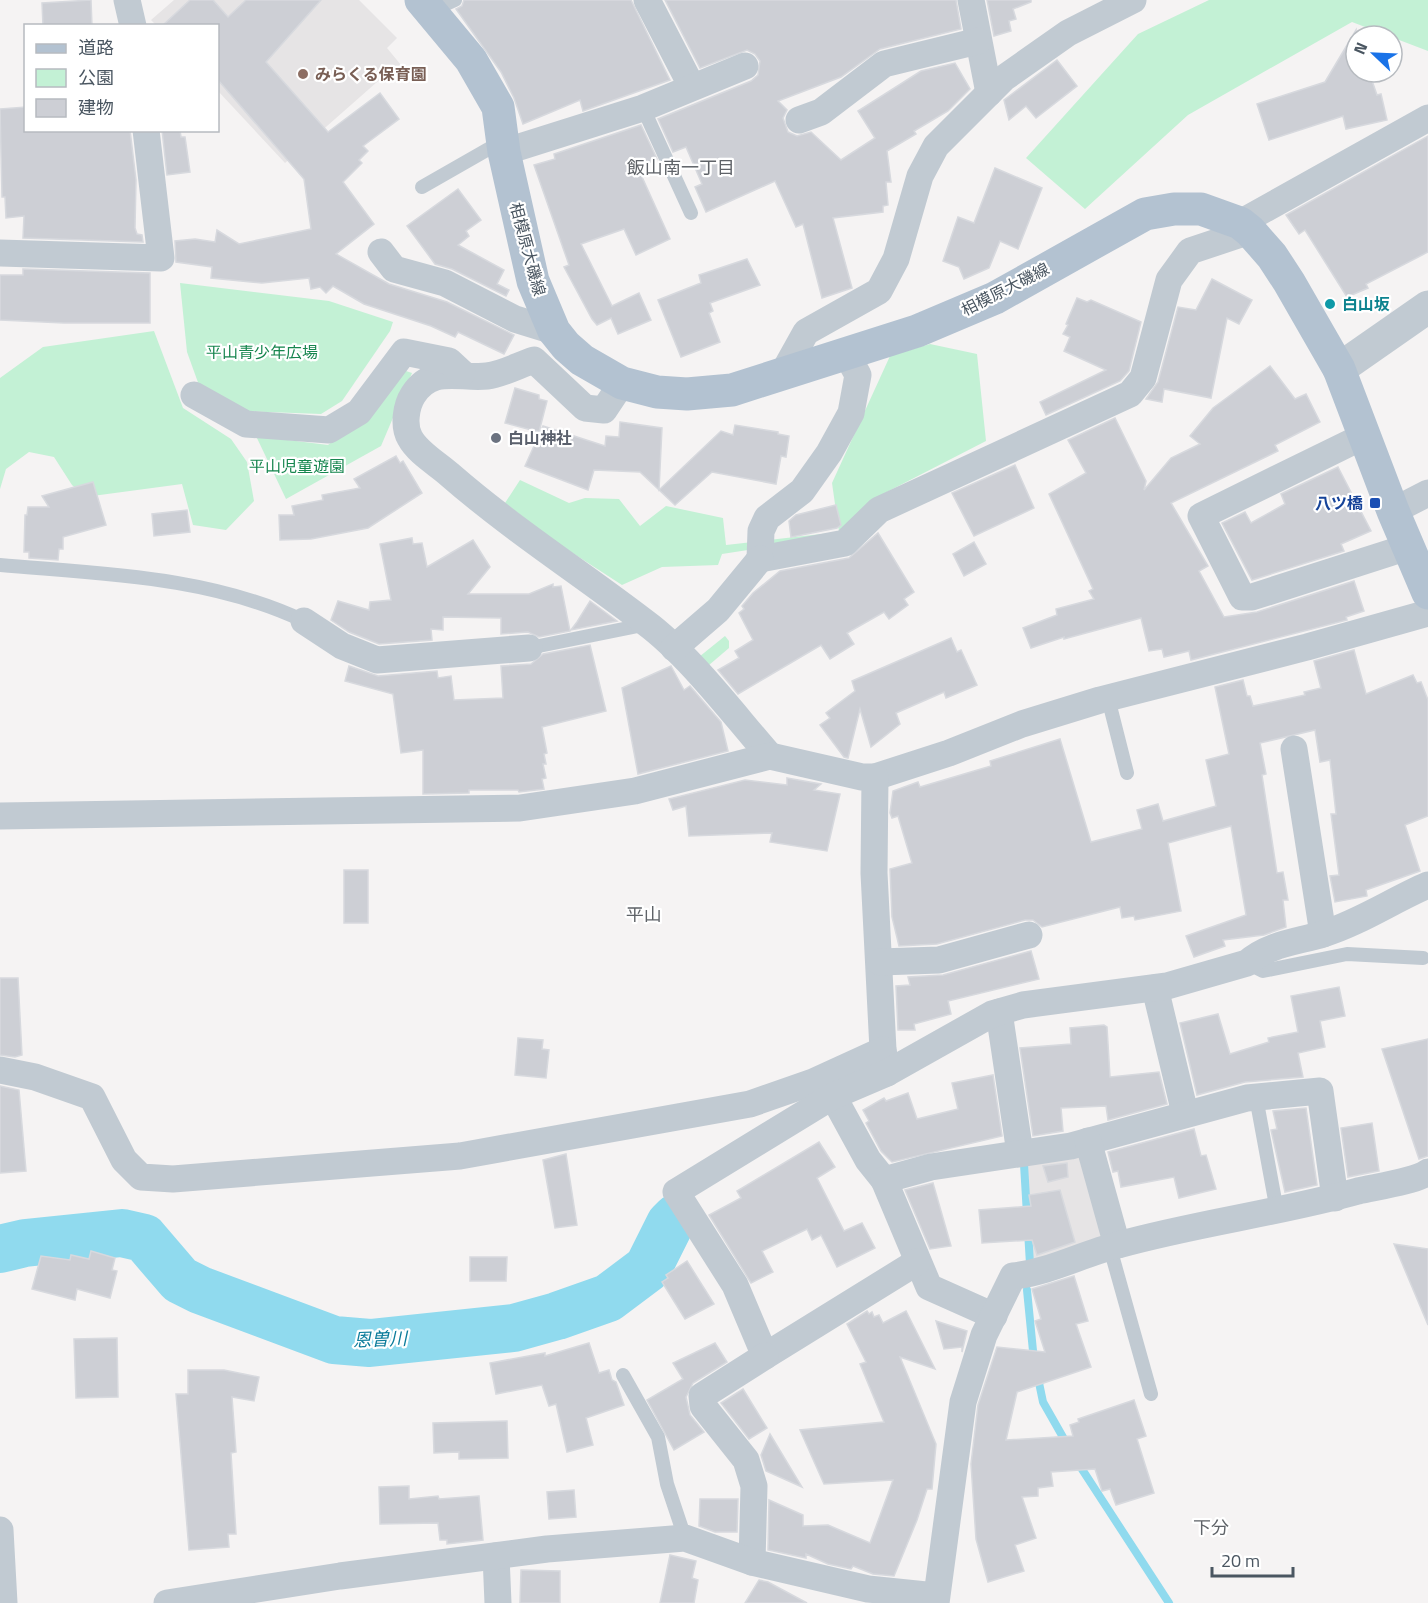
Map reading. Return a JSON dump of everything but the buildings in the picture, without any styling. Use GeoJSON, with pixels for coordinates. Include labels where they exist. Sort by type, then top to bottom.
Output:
{"type":"FeatureCollection","features":[{"type":"Feature","properties":{"kind":"main road","name":"相模原大磯線"},"geometry":{"type":"LineString","coordinates":[[395,0],[417,24],[470,95],[501,148]]}},
{"type":"Feature","properties":{"kind":"main road","name":"相模原大磯線"},"geometry":{"type":"LineString","coordinates":[[436,4],[498,107],[501,148],[533,281],[554,331],[582,360],[622,383],[657,392],[687,394],[732,390],[917,331],[995,298],[1145,214],[1174,209],[1201,209],[1245,227],[1278,264],[1339,369],[1428,593]]}},
{"type":"Feature","properties":{"kind":"street"},"geometry":{"type":"LineString","coordinates":[[127,0],[133,24]]}},
{"type":"Feature","properties":{"kind":"street"},"geometry":{"type":"LineString","coordinates":[[647,0],[692,87]]}},
{"type":"Feature","properties":{"kind":"street"},"geometry":{"type":"LineString","coordinates":[[971,0],[989,93]]}},
{"type":"Feature","properties":{"kind":"street"},"geometry":{"type":"LineString","coordinates":[[782,375],[806,332],[879,291],[896,259],[920,176],[936,146],[1004,78],[1068,33],[1133,0]]}},
{"type":"Feature","properties":{"kind":"street"},"geometry":{"type":"LineString","coordinates":[[816,120],[884,64],[978,42]]}},
{"type":"Feature","properties":{"kind":"street"},"geometry":{"type":"LineString","coordinates":[[501,148],[643,108],[745,66]]}},
{"type":"Feature","properties":{"kind":"street"},"geometry":{"type":"LineString","coordinates":[[760,559],[845,543],[879,510],[1130,394],[1143,378],[1169,280],[1190,251],[1245,227],[1428,118]]}},
{"type":"Feature","properties":{"kind":"street"},"geometry":{"type":"LineString","coordinates":[[0,253],[161,258],[146,132]]}},
{"type":"Feature","properties":{"kind":"street"},"geometry":{"type":"LineString","coordinates":[[387,269],[445,283],[516,319],[554,331]]}},
{"type":"Feature","properties":{"kind":"street"},"geometry":{"type":"LineString","coordinates":[[1339,369],[1428,307]]}},
{"type":"Feature","properties":{"kind":"street"},"geometry":{"type":"LineString","coordinates":[[194,395],[246,424],[329,430],[359,412],[404,352],[449,361],[463,374]]}},
{"type":"Feature","properties":{"kind":"street"},"geometry":{"type":"LineString","coordinates":[[674,648],[718,610],[760,559],[761,531],[767,518],[802,491],[829,453],[851,413],[858,375],[846,355]]}},
{"type":"Feature","properties":{"kind":"street"},"geometry":{"type":"LineString","coordinates":[[622,383],[604,410],[585,408],[534,360],[497,374],[485,376],[438,374],[426,381],[413,394],[407,408],[406,424],[410,438],[481,502],[648,624],[674,648],[770,756]]}},
{"type":"Feature","properties":{"kind":"street"},"geometry":{"type":"LineString","coordinates":[[1366,435],[1201,516],[1242,597],[1252,597],[1408,547]]}},
{"type":"Feature","properties":{"kind":"street"},"geometry":{"type":"LineString","coordinates":[[1394,511],[1428,494]]}},
{"type":"Feature","properties":{"kind":"street"},"geometry":{"type":"LineString","coordinates":[[0,816],[520,808],[634,791],[770,756],[862,777],[875,777],[949,753],[1023,724],[1108,698],[1307,647],[1428,612]]}},
{"type":"Feature","properties":{"kind":"street"},"geometry":{"type":"LineString","coordinates":[[304,621],[342,646],[377,660],[529,648]]}},
{"type":"Feature","properties":{"kind":"street"},"geometry":{"type":"LineString","coordinates":[[1294,749],[1307,774],[1323,934]]}},
{"type":"Feature","properties":{"kind":"street"},"geometry":{"type":"LineString","coordinates":[[875,777],[874,873],[885,1062]]}},
{"type":"Feature","properties":{"kind":"street"},"geometry":{"type":"LineString","coordinates":[[0,1071],[34,1077],[92,1097],[124,1160],[141,1177],[173,1179],[460,1156],[750,1104],[813,1082],[885,1062],[999,1012],[1023,1005],[1155,988],[1246,963],[1257,954],[1323,934],[1380,910],[1428,885]]}},
{"type":"Feature","properties":{"kind":"street"},"geometry":{"type":"LineString","coordinates":[[880,962],[939,960],[1029,935]]}},
{"type":"Feature","properties":{"kind":"street"},"geometry":{"type":"LineString","coordinates":[[1155,988],[1185,1113]]}},
{"type":"Feature","properties":{"kind":"street"},"geometry":{"type":"LineString","coordinates":[[999,1012],[1020,1153]]}},
{"type":"Feature","properties":{"kind":"street"},"geometry":{"type":"LineString","coordinates":[[765,1356],[735,1285],[676,1192],[885,1062]]}},
{"type":"Feature","properties":{"kind":"street"},"geometry":{"type":"LineString","coordinates":[[884,1180],[931,1167],[1088,1141],[1185,1113],[1256,1096],[1320,1091],[1335,1198]]}},
{"type":"Feature","properties":{"kind":"street"},"geometry":{"type":"LineString","coordinates":[[833,1096],[868,1160],[884,1180],[929,1287],[994,1316]]}},
{"type":"Feature","properties":{"kind":"street"},"geometry":{"type":"LineString","coordinates":[[1088,1141],[1117,1245]]}},
{"type":"Feature","properties":{"kind":"street"},"geometry":{"type":"LineString","coordinates":[[167,1603],[340,1576],[546,1549],[685,1538],[752,1562],[868,1589],[936,1600],[963,1402],[984,1335],[1013,1276],[1038,1273],[1117,1245],[1335,1198],[1393,1182],[1422,1177],[1428,1172]]}},
{"type":"Feature","properties":{"kind":"street"},"geometry":{"type":"LineString","coordinates":[[752,1562],[754,1486],[746,1461],[703,1406],[702,1396],[917,1262]]}},
{"type":"Feature","properties":{"kind":"street"},"geometry":{"type":"LineString","coordinates":[[0,1530],[4,1603]]}},
{"type":"Feature","properties":{"kind":"street"},"geometry":{"type":"LineString","coordinates":[[496,1556],[498,1603]]}},
{"type":"Feature","properties":{"kind":"lane"},"geometry":{"type":"LineString","coordinates":[[643,108],[692,213]]}},
{"type":"Feature","properties":{"kind":"lane"},"geometry":{"type":"LineString","coordinates":[[422,187],[501,148]]}},
{"type":"Feature","properties":{"kind":"lane"},"geometry":{"type":"LineString","coordinates":[[0,565],[184,583],[245,598],[304,621]]}},
{"type":"Feature","properties":{"kind":"lane"},"geometry":{"type":"LineString","coordinates":[[529,648],[648,624]]}},
{"type":"Feature","properties":{"kind":"lane"},"geometry":{"type":"LineString","coordinates":[[1108,698],[1127,772]]}},
{"type":"Feature","properties":{"kind":"lane"},"geometry":{"type":"LineString","coordinates":[[1246,963],[1263,971],[1347,954],[1423,958]]}},
{"type":"Feature","properties":{"kind":"lane"},"geometry":{"type":"LineString","coordinates":[[1256,1096],[1277,1211]]}},
{"type":"Feature","properties":{"kind":"lane"},"geometry":{"type":"LineString","coordinates":[[1117,1245],[1112,1255],[1151,1394]]}},
{"type":"Feature","properties":{"kind":"lane"},"geometry":{"type":"LineString","coordinates":[[623,1375],[658,1437],[667,1484],[685,1538]]}},
{"type":"Feature","properties":{"kind":"shaded area","name":"みらくる保育園"},"geometry":{"type":"Polygon","coordinates":[[[174,0],[359,0],[397,38],[387,48],[401,65],[377,82],[285,163],[219,92],[219,24],[155,24],[151,20],[174,0]]]}},
{"type":"Feature","properties":{"kind":"shaded area"},"geometry":{"type":"Polygon","coordinates":[[[1085,1151],[1109,1242],[1033,1264],[1025,1162],[1085,1151]]]}},
{"type":"Feature","properties":{"kind":"green space"},"geometry":{"type":"Polygon","coordinates":[[[1209,0],[1428,0],[1428,51],[1404,42],[1404,24],[1352,22],[1344,24],[1344,27],[1188,115],[1085,209],[1026,158],[1138,34],[1209,0]]]}},
{"type":"Feature","properties":{"kind":"green space","name":"平山青少年広場"},"geometry":{"type":"Polygon","coordinates":[[[180,283],[329,301],[393,322],[390,331],[342,401],[321,414],[242,411],[200,388],[187,352],[180,283]]]}},
{"type":"Feature","properties":{"kind":"green space"},"geometry":{"type":"Polygon","coordinates":[[[154,331],[183,408],[231,439],[247,462],[254,501],[226,530],[193,525],[182,484],[85,497],[72,485],[54,457],[29,452],[6,469],[0,489],[0,378],[43,347],[154,331]]]}},
{"type":"Feature","properties":{"kind":"green space"},"geometry":{"type":"Polygon","coordinates":[[[930,344],[977,354],[986,441],[879,496],[845,535],[722,554],[718,565],[662,567],[622,585],[551,539],[505,503],[520,480],[569,503],[585,498],[619,499],[640,526],[666,506],[723,518],[726,545],[839,532],[832,483],[890,356],[930,344]]]}},
{"type":"Feature","properties":{"kind":"green space","name":"平山児童遊園"},"geometry":{"type":"Polygon","coordinates":[[[397,368],[412,373],[381,446],[286,499],[256,436],[328,445],[363,417],[397,368]]]}},
{"type":"Feature","properties":{"kind":"green space"},"geometry":{"type":"Polygon","coordinates":[[[725,636],[729,641],[729,648],[702,671],[694,661],[725,636]]]}},
{"type":"Feature","properties":{"kind":"waterway"},"geometry":{"type":"LineString","coordinates":[[1024,1164],[1027,1215]]}},
{"type":"Feature","properties":{"kind":"waterway","name":"恩曽川"},"geometry":{"type":"LineString","coordinates":[[0,1249],[25,1243],[122,1233],[144,1238],[180,1280],[200,1290],[334,1340],[370,1343],[514,1328],[608,1298],[648,1268],[670,1224],[676,1218]]}},
{"type":"Feature","properties":{"kind":"waterway"},"geometry":{"type":"LineString","coordinates":[[1028,1231],[1030,1264]]}},
{"type":"Feature","properties":{"kind":"waterway"},"geometry":{"type":"LineString","coordinates":[[1027,1290],[1034,1361]]}},
{"type":"Feature","properties":{"kind":"waterway"},"geometry":{"type":"LineString","coordinates":[[1037,1373],[1043,1402],[1068,1446]]}},
{"type":"Feature","properties":{"kind":"waterway"},"geometry":{"type":"LineString","coordinates":[[1076,1460],[1169,1603]]}},
{"type":"Feature","properties":{"kind":"place","name":"みらくる保育園"},"geometry":{"type":"Point","coordinates":[303,74]}},
{"type":"Feature","properties":{"kind":"place","name":"白山坂"},"geometry":{"type":"Point","coordinates":[1330,304]}},
{"type":"Feature","properties":{"kind":"place","name":"白山神社"},"geometry":{"type":"Point","coordinates":[496,438]}},
{"type":"Feature","properties":{"kind":"place","name":"八ツ橋"},"geometry":{"type":"Point","coordinates":[1375,503]}},
{"type":"Feature","properties":{"kind":"district","name":"飯山南一丁目"},"geometry":{"type":"Point","coordinates":[681,167]}},
{"type":"Feature","properties":{"kind":"district","name":"平山"},"geometry":{"type":"Point","coordinates":[644,914]}},
{"type":"Feature","properties":{"kind":"district","name":"下分"},"geometry":{"type":"Point","coordinates":[1211,1527]}}]}
